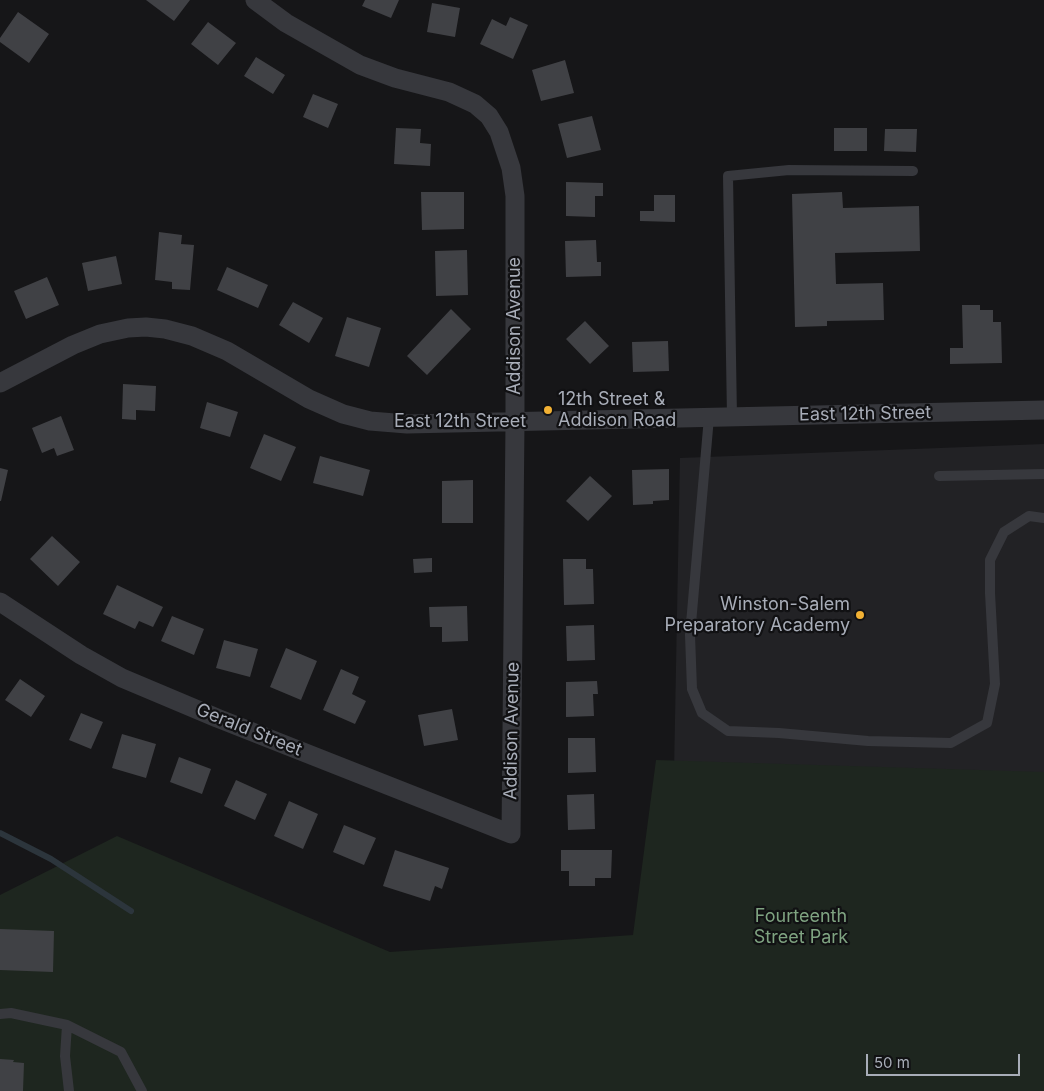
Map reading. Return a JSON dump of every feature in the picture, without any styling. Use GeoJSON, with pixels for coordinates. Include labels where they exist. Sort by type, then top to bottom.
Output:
{"type":"FeatureCollection","features":[{"type":"Feature","properties":{"kind":"street","name":"Addison Avenue"},"geometry":{"type":"LineString","coordinates":[[255,0],[286,23],[360,64],[395,78],[449,92],[475,104],[489,116],[499,132],[511,168],[515,196],[511,834]]}},
{"type":"Feature","properties":{"kind":"street","name":"East 12th Street"},"geometry":{"type":"LineString","coordinates":[[0,383],[73,345],[91,338],[128,328],[146,327],[165,329],[192,336],[227,351],[310,399],[343,414],[370,420],[407,424],[1044,410]]}},
{"type":"Feature","properties":{"kind":"street","name":"Gerald Street"},"geometry":{"type":"LineString","coordinates":[[0,602],[81,656],[122,678],[217,718],[511,834]]}},
{"type":"Feature","properties":{"kind":"lane"},"geometry":{"type":"LineString","coordinates":[[732,417],[728,176],[789,170],[913,171]]}},
{"type":"Feature","properties":{"kind":"lane"},"geometry":{"type":"LineString","coordinates":[[709,418],[690,635],[692,689],[702,713],[728,731],[779,733],[868,741],[951,743],[987,723],[995,684],[990,560],[1004,532],[1029,516],[1044,518]]}},
{"type":"Feature","properties":{"kind":"lane"},"geometry":{"type":"LineString","coordinates":[[939,476],[1044,474]]}},
{"type":"Feature","properties":{"kind":"lane"},"geometry":{"type":"LineString","coordinates":[[0,1014],[11,1013],[67,1025],[120,1052],[142,1091]]}},
{"type":"Feature","properties":{"kind":"lane"},"geometry":{"type":"LineString","coordinates":[[67,1025],[65,1056],[69,1091]]}},
{"type":"Feature","properties":{"kind":"shaded area","name":"Winston-Salem Preparatory Academy"},"geometry":{"type":"Polygon","coordinates":[[[1044,444],[1044,1091],[674,772],[680,458],[1044,444]]]}},
{"type":"Feature","properties":{"kind":"green space","name":"Fourteenth Street Park"},"geometry":{"type":"Polygon","coordinates":[[[656,760],[1044,772],[1044,1091],[0,1091],[0,895],[117,836],[390,952],[633,935],[656,760]]]}},
{"type":"Feature","properties":{"kind":"building"},"geometry":{"type":"Polygon","coordinates":[[[146,0],[190,0],[174,21],[146,0]]]}},
{"type":"Feature","properties":{"kind":"building"},"geometry":{"type":"Polygon","coordinates":[[[365,0],[399,0],[391,18],[362,6],[365,0]]]}},
{"type":"Feature","properties":{"kind":"building"},"geometry":{"type":"Polygon","coordinates":[[[432,3],[460,8],[455,37],[427,32],[432,3]]]}},
{"type":"Feature","properties":{"kind":"building"},"geometry":{"type":"Polygon","coordinates":[[[18,12],[49,34],[29,63],[0,42],[0,38],[18,12]]]}},
{"type":"Feature","properties":{"kind":"building"},"geometry":{"type":"Polygon","coordinates":[[[510,17],[528,25],[513,59],[480,44],[492,19],[506,26],[510,17]]]}},
{"type":"Feature","properties":{"kind":"building"},"geometry":{"type":"Polygon","coordinates":[[[208,22],[236,43],[218,65],[191,44],[208,22]]]}},
{"type":"Feature","properties":{"kind":"building"},"geometry":{"type":"Polygon","coordinates":[[[256,57],[285,75],[273,94],[244,76],[256,57]]]}},
{"type":"Feature","properties":{"kind":"building"},"geometry":{"type":"Polygon","coordinates":[[[565,60],[574,93],[541,101],[532,70],[565,60]]]}},
{"type":"Feature","properties":{"kind":"building"},"geometry":{"type":"Polygon","coordinates":[[[313,94],[338,104],[328,128],[303,117],[313,94]]]}},
{"type":"Feature","properties":{"kind":"building"},"geometry":{"type":"Polygon","coordinates":[[[592,116],[601,150],[567,158],[558,124],[592,116]]]}},
{"type":"Feature","properties":{"kind":"building"},"geometry":{"type":"Polygon","coordinates":[[[396,128],[421,129],[420,143],[431,144],[430,166],[394,164],[396,128]]]}},
{"type":"Feature","properties":{"kind":"building"},"geometry":{"type":"Polygon","coordinates":[[[834,128],[867,128],[867,151],[834,151],[834,128]]]}},
{"type":"Feature","properties":{"kind":"building"},"geometry":{"type":"Polygon","coordinates":[[[885,129],[917,129],[916,152],[884,151],[885,129]]]}},
{"type":"Feature","properties":{"kind":"building"},"geometry":{"type":"Polygon","coordinates":[[[566,182],[603,183],[603,196],[595,196],[595,217],[566,216],[566,182]]]}},
{"type":"Feature","properties":{"kind":"building"},"geometry":{"type":"Polygon","coordinates":[[[421,192],[464,192],[464,229],[422,230],[421,192]]]}},
{"type":"Feature","properties":{"kind":"building"},"geometry":{"type":"Polygon","coordinates":[[[842,192],[843,208],[919,206],[920,251],[835,253],[836,284],[883,283],[884,320],[827,321],[827,326],[795,327],[792,194],[842,192]]]}},
{"type":"Feature","properties":{"kind":"building"},"geometry":{"type":"Polygon","coordinates":[[[654,195],[675,195],[675,222],[640,221],[640,211],[654,211],[654,195]]]}},
{"type":"Feature","properties":{"kind":"building"},"geometry":{"type":"Polygon","coordinates":[[[159,232],[182,235],[181,244],[194,245],[190,290],[172,289],[172,282],[155,280],[159,232]]]}},
{"type":"Feature","properties":{"kind":"building"},"geometry":{"type":"Polygon","coordinates":[[[596,240],[597,262],[601,262],[601,276],[566,277],[565,241],[596,240]]]}},
{"type":"Feature","properties":{"kind":"building"},"geometry":{"type":"Polygon","coordinates":[[[467,250],[468,295],[436,296],[435,251],[467,250]]]}},
{"type":"Feature","properties":{"kind":"building"},"geometry":{"type":"Polygon","coordinates":[[[116,256],[122,284],[88,291],[82,263],[116,256]]]}},
{"type":"Feature","properties":{"kind":"building"},"geometry":{"type":"Polygon","coordinates":[[[227,267],[268,285],[258,308],[217,290],[227,267]]]}},
{"type":"Feature","properties":{"kind":"building"},"geometry":{"type":"Polygon","coordinates":[[[47,277],[59,305],[26,319],[14,291],[47,277]]]}},
{"type":"Feature","properties":{"kind":"building"},"geometry":{"type":"Polygon","coordinates":[[[293,302],[323,318],[309,343],[279,325],[293,302]]]}},
{"type":"Feature","properties":{"kind":"building"},"geometry":{"type":"Polygon","coordinates":[[[962,305],[980,305],[980,310],[993,310],[993,322],[1001,322],[1002,363],[950,364],[950,348],[963,348],[962,305]]]}},
{"type":"Feature","properties":{"kind":"building"},"geometry":{"type":"Polygon","coordinates":[[[451,309],[471,329],[427,375],[407,356],[451,309]]]}},
{"type":"Feature","properties":{"kind":"building"},"geometry":{"type":"Polygon","coordinates":[[[347,317],[381,328],[369,367],[335,356],[347,317]]]}},
{"type":"Feature","properties":{"kind":"building"},"geometry":{"type":"Polygon","coordinates":[[[585,321],[609,346],[590,364],[566,339],[585,321]]]}},
{"type":"Feature","properties":{"kind":"building"},"geometry":{"type":"Polygon","coordinates":[[[668,341],[669,371],[633,372],[632,342],[668,341]]]}},
{"type":"Feature","properties":{"kind":"building"},"geometry":{"type":"Polygon","coordinates":[[[123,384],[156,386],[155,411],[136,410],[136,420],[122,419],[123,384]]]}},
{"type":"Feature","properties":{"kind":"building"},"geometry":{"type":"Polygon","coordinates":[[[207,402],[238,412],[230,437],[200,428],[207,402]]]}},
{"type":"Feature","properties":{"kind":"building"},"geometry":{"type":"Polygon","coordinates":[[[61,416],[74,450],[57,456],[54,448],[42,453],[32,428],[61,416]]]}},
{"type":"Feature","properties":{"kind":"building"},"geometry":{"type":"Polygon","coordinates":[[[264,434],[296,447],[281,481],[250,468],[264,434]]]}},
{"type":"Feature","properties":{"kind":"building"},"geometry":{"type":"Polygon","coordinates":[[[320,456],[370,470],[363,496],[313,483],[320,456]]]}},
{"type":"Feature","properties":{"kind":"building"},"geometry":{"type":"Polygon","coordinates":[[[0,468],[8,470],[1,501],[0,501],[0,468]]]}},
{"type":"Feature","properties":{"kind":"building"},"geometry":{"type":"Polygon","coordinates":[[[669,469],[669,500],[653,501],[653,504],[633,505],[632,470],[669,469]]]}},
{"type":"Feature","properties":{"kind":"building"},"geometry":{"type":"Polygon","coordinates":[[[590,476],[612,496],[588,521],[566,501],[590,476]]]}},
{"type":"Feature","properties":{"kind":"building"},"geometry":{"type":"Polygon","coordinates":[[[473,480],[473,523],[442,523],[442,481],[473,480]]]}},
{"type":"Feature","properties":{"kind":"building"},"geometry":{"type":"Polygon","coordinates":[[[52,536],[80,562],[58,586],[30,559],[52,536]]]}},
{"type":"Feature","properties":{"kind":"building"},"geometry":{"type":"Polygon","coordinates":[[[432,558],[432,572],[414,573],[413,559],[432,558]]]}},
{"type":"Feature","properties":{"kind":"building"},"geometry":{"type":"Polygon","coordinates":[[[563,559],[586,559],[586,569],[593,569],[594,604],[564,605],[563,559]]]}},
{"type":"Feature","properties":{"kind":"building"},"geometry":{"type":"Polygon","coordinates":[[[117,585],[163,607],[153,627],[139,621],[135,629],[103,614],[117,585]]]}},
{"type":"Feature","properties":{"kind":"building"},"geometry":{"type":"Polygon","coordinates":[[[467,606],[468,641],[442,642],[442,627],[430,627],[429,607],[467,606]]]}},
{"type":"Feature","properties":{"kind":"building"},"geometry":{"type":"Polygon","coordinates":[[[172,616],[204,629],[194,655],[161,641],[172,616]]]}},
{"type":"Feature","properties":{"kind":"building"},"geometry":{"type":"Polygon","coordinates":[[[594,625],[595,660],[567,661],[566,626],[594,625]]]}},
{"type":"Feature","properties":{"kind":"building"},"geometry":{"type":"Polygon","coordinates":[[[224,640],[258,649],[250,677],[216,668],[224,640]]]}},
{"type":"Feature","properties":{"kind":"building"},"geometry":{"type":"Polygon","coordinates":[[[286,648],[317,661],[301,700],[270,687],[286,648]]]}},
{"type":"Feature","properties":{"kind":"building"},"geometry":{"type":"Polygon","coordinates":[[[341,669],[359,677],[352,694],[366,701],[355,724],[323,710],[341,669]]]}},
{"type":"Feature","properties":{"kind":"building"},"geometry":{"type":"Polygon","coordinates":[[[20,679],[45,696],[31,717],[5,700],[20,679]]]}},
{"type":"Feature","properties":{"kind":"building"},"geometry":{"type":"Polygon","coordinates":[[[597,681],[598,694],[593,694],[594,716],[566,717],[566,682],[597,681]]]}},
{"type":"Feature","properties":{"kind":"building"},"geometry":{"type":"Polygon","coordinates":[[[452,709],[458,740],[424,746],[418,715],[452,709]]]}},
{"type":"Feature","properties":{"kind":"building"},"geometry":{"type":"Polygon","coordinates":[[[81,713],[103,722],[91,749],[69,740],[81,713]]]}},
{"type":"Feature","properties":{"kind":"building"},"geometry":{"type":"Polygon","coordinates":[[[122,734],[156,744],[146,778],[112,768],[122,734]]]}},
{"type":"Feature","properties":{"kind":"building"},"geometry":{"type":"Polygon","coordinates":[[[568,738],[595,738],[596,772],[568,773],[568,738]]]}},
{"type":"Feature","properties":{"kind":"building"},"geometry":{"type":"Polygon","coordinates":[[[179,757],[211,769],[202,794],[170,782],[179,757]]]}},
{"type":"Feature","properties":{"kind":"building"},"geometry":{"type":"Polygon","coordinates":[[[236,780],[267,794],[255,820],[224,806],[236,780]]]}},
{"type":"Feature","properties":{"kind":"building"},"geometry":{"type":"Polygon","coordinates":[[[594,794],[595,829],[568,830],[567,795],[594,794]]]}},
{"type":"Feature","properties":{"kind":"building"},"geometry":{"type":"Polygon","coordinates":[[[289,801],[318,814],[303,849],[274,836],[289,801]]]}},
{"type":"Feature","properties":{"kind":"building"},"geometry":{"type":"Polygon","coordinates":[[[344,825],[376,838],[364,865],[333,852],[344,825]]]}},
{"type":"Feature","properties":{"kind":"building"},"geometry":{"type":"Polygon","coordinates":[[[395,850],[449,868],[442,889],[435,886],[430,901],[383,886],[395,850]]]}},
{"type":"Feature","properties":{"kind":"building"},"geometry":{"type":"Polygon","coordinates":[[[561,850],[612,850],[611,878],[595,878],[595,886],[569,886],[569,871],[561,871],[561,850]]]}},
{"type":"Feature","properties":{"kind":"building"},"geometry":{"type":"Polygon","coordinates":[[[0,929],[54,931],[53,972],[0,970],[0,929]]]}},
{"type":"Feature","properties":{"kind":"building"},"geometry":{"type":"Polygon","coordinates":[[[0,1059],[24,1063],[23,1091],[0,1091],[0,1059]]]}},
{"type":"Feature","properties":{"kind":"waterway"},"geometry":{"type":"LineString","coordinates":[[0,833],[51,859],[131,911]]}},
{"type":"Feature","properties":{"kind":"place","name":"12th Street & Addison Road"},"geometry":{"type":"Point","coordinates":[548,410]}},
{"type":"Feature","properties":{"kind":"place","name":"Winston-Salem Preparatory Academy"},"geometry":{"type":"Point","coordinates":[860,615]}}]}
